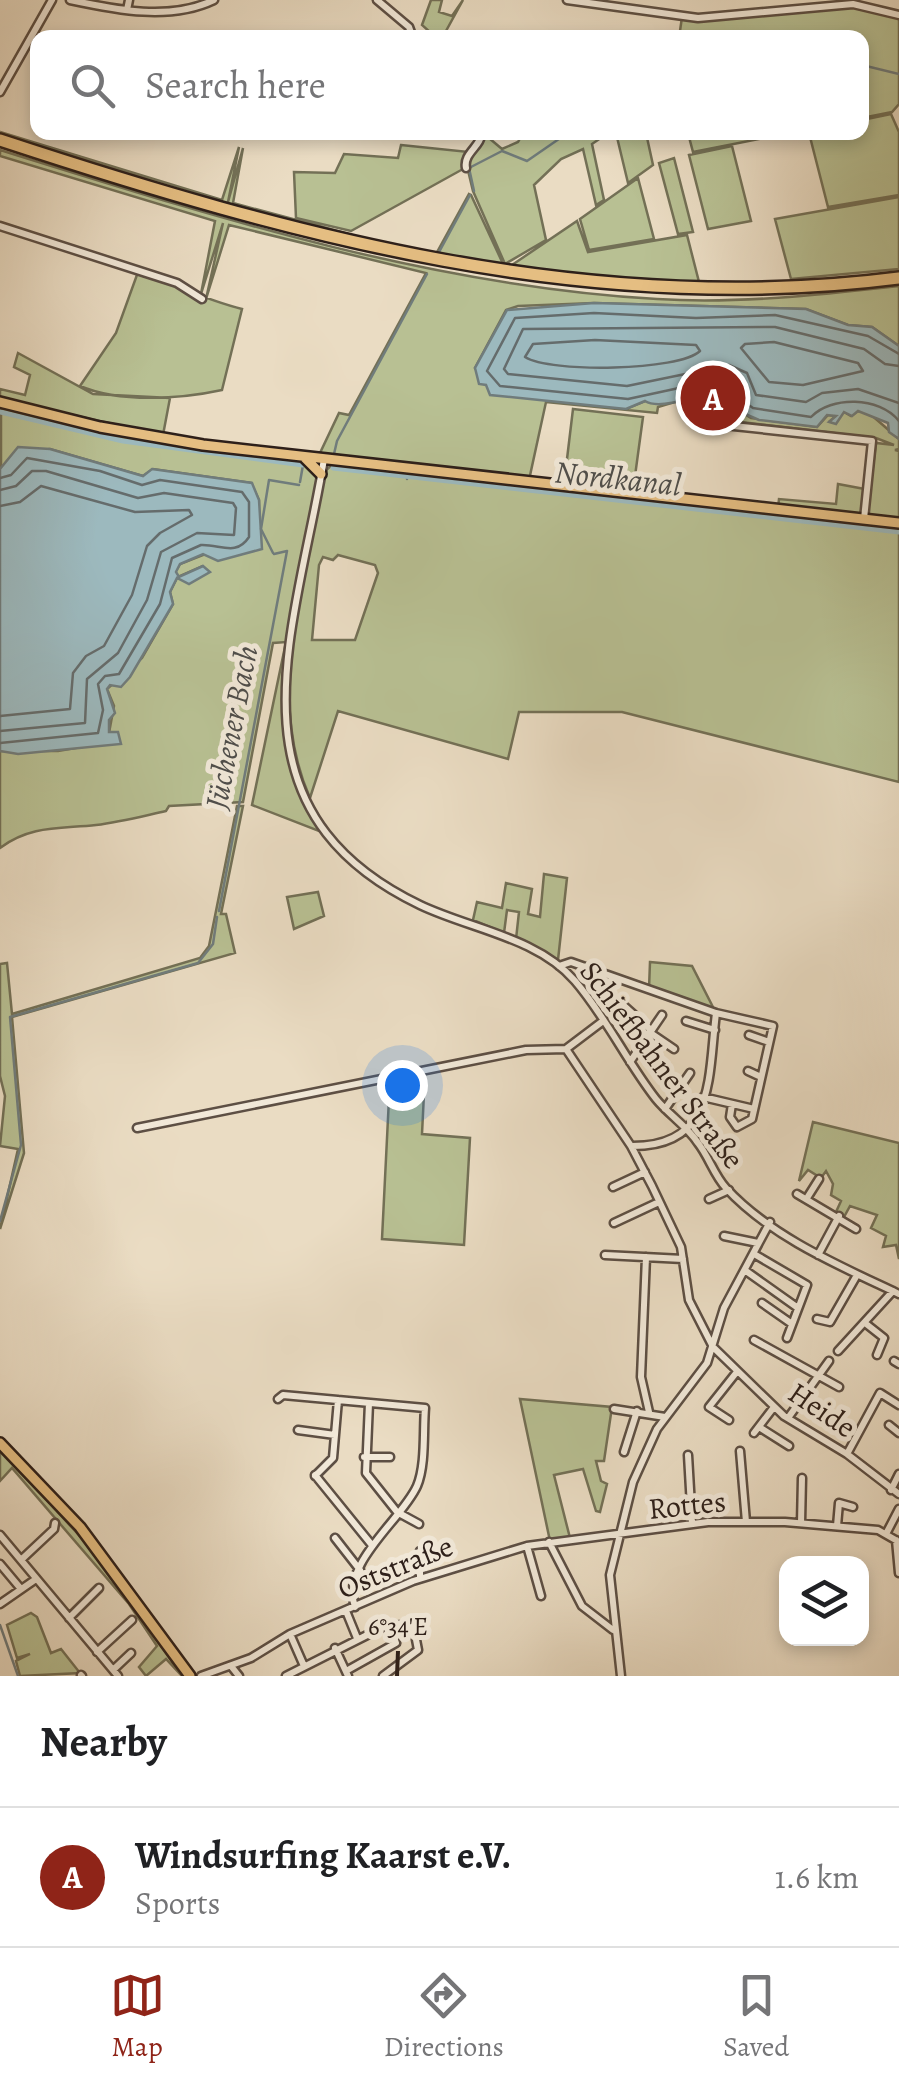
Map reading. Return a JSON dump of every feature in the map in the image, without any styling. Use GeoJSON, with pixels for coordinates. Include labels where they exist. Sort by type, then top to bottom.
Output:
{"type":"FeatureCollection","features":[{"type":"Feature","properties":{"kind":"highway"},"geometry":{"type":"LineString","coordinates":[[0,143],[293,235],[491,276],[670,293],[776,293],[899,281]]}},
{"type":"Feature","properties":{"kind":"main road"},"geometry":{"type":"LineString","coordinates":[[0,402],[152,437],[899,523]]}},
{"type":"Feature","properties":{"kind":"main road"},"geometry":{"type":"LineString","coordinates":[[298,456],[314,462],[322,474]]}},
{"type":"Feature","properties":{"kind":"main road"},"geometry":{"type":"LineString","coordinates":[[0,1442],[92,1543],[190,1676]]}},
{"type":"Feature","properties":{"kind":"street"},"geometry":{"type":"LineString","coordinates":[[35,30],[52,0]]}},
{"type":"Feature","properties":{"kind":"street"},"geometry":{"type":"LineString","coordinates":[[70,0],[127,10],[190,10],[214,0]]}},
{"type":"Feature","properties":{"kind":"street"},"geometry":{"type":"LineString","coordinates":[[127,10],[129,0]]}},
{"type":"Feature","properties":{"kind":"street"},"geometry":{"type":"LineString","coordinates":[[377,0],[410,30]]}},
{"type":"Feature","properties":{"kind":"street"},"geometry":{"type":"LineString","coordinates":[[566,0],[698,18],[853,4],[899,15]]}},
{"type":"Feature","properties":{"kind":"street"},"geometry":{"type":"LineString","coordinates":[[0,92],[30,39]]}},
{"type":"Feature","properties":{"kind":"street"},"geometry":{"type":"LineString","coordinates":[[466,168],[467,156],[481,140]]}},
{"type":"Feature","properties":{"kind":"street"},"geometry":{"type":"LineString","coordinates":[[0,226],[176,283],[202,299]]}},
{"type":"Feature","properties":{"kind":"street"},"geometry":{"type":"LineString","coordinates":[[723,421],[724,425],[872,441],[864,519]]}},
{"type":"Feature","properties":{"kind":"street","name":"Schiefbahner Straße"},"geometry":{"type":"LineString","coordinates":[[328,459],[322,474],[284,688],[286,738],[303,793],[327,833],[380,882],[428,909],[519,944],[559,966],[665,1109],[689,1131],[728,1190],[818,1254],[896,1293]]}},
{"type":"Feature","properties":{"kind":"street"},"geometry":{"type":"LineString","coordinates":[[559,966],[571,962],[716,1012],[772,1026],[752,1119],[737,1128],[730,1117],[732,1104]]}},
{"type":"Feature","properties":{"kind":"street"},"geometry":{"type":"LineString","coordinates":[[631,1146],[661,1146],[689,1131],[712,1076],[716,1012]]}},
{"type":"Feature","properties":{"kind":"street"},"geometry":{"type":"LineString","coordinates":[[630,1062],[662,1014]]}},
{"type":"Feature","properties":{"kind":"street"},"geometry":{"type":"LineString","coordinates":[[635,1020],[674,1049]]}},
{"type":"Feature","properties":{"kind":"street"},"geometry":{"type":"LineString","coordinates":[[137,1128],[526,1050],[566,1050],[603,1021]]}},
{"type":"Feature","properties":{"kind":"street"},"geometry":{"type":"LineString","coordinates":[[688,1021],[715,1034]]}},
{"type":"Feature","properties":{"kind":"street"},"geometry":{"type":"LineString","coordinates":[[749,1035],[769,1042]]}},
{"type":"Feature","properties":{"kind":"street","name":"Heide"},"geometry":{"type":"LineString","coordinates":[[566,1050],[631,1146],[659,1202],[683,1259],[688,1297],[713,1347],[774,1407],[847,1454],[899,1494]]}},
{"type":"Feature","properties":{"kind":"street"},"geometry":{"type":"LineString","coordinates":[[748,1071],[761,1077]]}},
{"type":"Feature","properties":{"kind":"street"},"geometry":{"type":"LineString","coordinates":[[665,1109],[690,1074]]}},
{"type":"Feature","properties":{"kind":"street"},"geometry":{"type":"LineString","coordinates":[[704,1097],[754,1109]]}},
{"type":"Feature","properties":{"kind":"street"},"geometry":{"type":"LineString","coordinates":[[613,1188],[644,1172]]}},
{"type":"Feature","properties":{"kind":"street"},"geometry":{"type":"LineString","coordinates":[[807,1198],[819,1179]]}},
{"type":"Feature","properties":{"kind":"street","name":"Schiefbahner Straße"},"geometry":{"type":"LineString","coordinates":[[709,1200],[728,1190]]}},
{"type":"Feature","properties":{"kind":"street"},"geometry":{"type":"LineString","coordinates":[[797,1194],[856,1229]]}},
{"type":"Feature","properties":{"kind":"street"},"geometry":{"type":"LineString","coordinates":[[614,1222],[659,1202]]}},
{"type":"Feature","properties":{"kind":"street"},"geometry":{"type":"LineString","coordinates":[[818,1254],[839,1216]]}},
{"type":"Feature","properties":{"kind":"street"},"geometry":{"type":"LineString","coordinates":[[618,1536],[638,1470],[665,1418],[708,1363],[717,1330],[770,1222]]}},
{"type":"Feature","properties":{"kind":"street"},"geometry":{"type":"LineString","coordinates":[[724,1236],[756,1248],[778,1272],[807,1287],[787,1338]]}},
{"type":"Feature","properties":{"kind":"street"},"geometry":{"type":"LineString","coordinates":[[605,1255],[683,1259]]}},
{"type":"Feature","properties":{"kind":"street"},"geometry":{"type":"LineString","coordinates":[[646,1257],[641,1378],[649,1412]]}},
{"type":"Feature","properties":{"kind":"street"},"geometry":{"type":"LineString","coordinates":[[746,1270],[798,1308]]}},
{"type":"Feature","properties":{"kind":"street"},"geometry":{"type":"LineString","coordinates":[[817,1319],[830,1322],[857,1275]]}},
{"type":"Feature","properties":{"kind":"street"},"geometry":{"type":"LineString","coordinates":[[838,1351],[896,1293]]}},
{"type":"Feature","properties":{"kind":"street"},"geometry":{"type":"LineString","coordinates":[[762,1303],[792,1324]]}},
{"type":"Feature","properties":{"kind":"street"},"geometry":{"type":"LineString","coordinates":[[865,1323],[884,1338],[877,1355]]}},
{"type":"Feature","properties":{"kind":"street"},"geometry":{"type":"LineString","coordinates":[[706,1332],[717,1330]]}},
{"type":"Feature","properties":{"kind":"street"},"geometry":{"type":"LineString","coordinates":[[754,1340],[838,1387]]}},
{"type":"Feature","properties":{"kind":"street"},"geometry":{"type":"LineString","coordinates":[[708,1363],[723,1359]]}},
{"type":"Feature","properties":{"kind":"street"},"geometry":{"type":"LineString","coordinates":[[788,1418],[829,1361]]}},
{"type":"Feature","properties":{"kind":"street"},"geometry":{"type":"LineString","coordinates":[[729,1420],[708,1406],[736,1372]]}},
{"type":"Feature","properties":{"kind":"street"},"geometry":{"type":"LineString","coordinates":[[847,1454],[880,1393],[899,1405]]}},
{"type":"Feature","properties":{"kind":"street"},"geometry":{"type":"LineString","coordinates":[[278,1399],[283,1395],[425,1408],[417,1484],[372,1544],[352,1597],[354,1607]]}},
{"type":"Feature","properties":{"kind":"street"},"geometry":{"type":"LineString","coordinates":[[338,1400],[331,1461],[315,1476],[372,1544]]}},
{"type":"Feature","properties":{"kind":"street"},"geometry":{"type":"LineString","coordinates":[[369,1403],[364,1457],[367,1474],[397,1512],[419,1524]]}},
{"type":"Feature","properties":{"kind":"street"},"geometry":{"type":"LineString","coordinates":[[774,1407],[756,1430],[789,1446]]}},
{"type":"Feature","properties":{"kind":"street"},"geometry":{"type":"LineString","coordinates":[[614,1409],[649,1412],[665,1418]]}},
{"type":"Feature","properties":{"kind":"street"},"geometry":{"type":"LineString","coordinates":[[624,1452],[636,1411]]}},
{"type":"Feature","properties":{"kind":"street"},"geometry":{"type":"LineString","coordinates":[[888,1425],[899,1432]]}},
{"type":"Feature","properties":{"kind":"street"},"geometry":{"type":"LineString","coordinates":[[298,1430],[335,1435]]}},
{"type":"Feature","properties":{"kind":"street"},"geometry":{"type":"LineString","coordinates":[[740,1451],[746,1522]]}},
{"type":"Feature","properties":{"kind":"street"},"geometry":{"type":"LineString","coordinates":[[688,1456],[692,1524]]}},
{"type":"Feature","properties":{"kind":"street"},"geometry":{"type":"LineString","coordinates":[[364,1457],[390,1458]]}},
{"type":"Feature","properties":{"kind":"street"},"geometry":{"type":"LineString","coordinates":[[890,1490],[899,1474]]}},
{"type":"Feature","properties":{"kind":"street"},"geometry":{"type":"LineString","coordinates":[[801,1523],[802,1478]]}},
{"type":"Feature","properties":{"kind":"street"},"geometry":{"type":"LineString","coordinates":[[837,1526],[839,1502],[853,1507]]}},
{"type":"Feature","properties":{"kind":"street"},"geometry":{"type":"LineString","coordinates":[[887,1532],[899,1510]]}},
{"type":"Feature","properties":{"kind":"street"},"geometry":{"type":"LineString","coordinates":[[21,1560],[54,1529],[55,1522]]}},
{"type":"Feature","properties":{"kind":"street","name":"Rottes"},"geometry":{"type":"LineString","coordinates":[[621,1676],[610,1575],[618,1536],[692,1524],[746,1522],[837,1526],[887,1532],[897,1540]]}},
{"type":"Feature","properties":{"kind":"street"},"geometry":{"type":"LineString","coordinates":[[0,1535],[115,1673],[131,1653]]}},
{"type":"Feature","properties":{"kind":"street","name":"Oststraße"},"geometry":{"type":"LineString","coordinates":[[201,1676],[231,1666],[290,1634],[420,1578],[527,1546],[618,1536]]}},
{"type":"Feature","properties":{"kind":"street"},"geometry":{"type":"LineString","coordinates":[[335,1538],[360,1571]]}},
{"type":"Feature","properties":{"kind":"street"},"geometry":{"type":"LineString","coordinates":[[897,1540],[899,1572]]}},
{"type":"Feature","properties":{"kind":"street"},"geometry":{"type":"LineString","coordinates":[[549,1542],[582,1606],[614,1630]]}},
{"type":"Feature","properties":{"kind":"street"},"geometry":{"type":"LineString","coordinates":[[527,1546],[541,1596]]}},
{"type":"Feature","properties":{"kind":"street"},"geometry":{"type":"LineString","coordinates":[[420,1551],[420,1578]]}},
{"type":"Feature","properties":{"kind":"street"},"geometry":{"type":"LineString","coordinates":[[0,1564],[21,1589]]}},
{"type":"Feature","properties":{"kind":"street"},"geometry":{"type":"LineString","coordinates":[[0,1604],[36,1579]]}},
{"type":"Feature","properties":{"kind":"street"},"geometry":{"type":"LineString","coordinates":[[69,1618],[99,1588]]}},
{"type":"Feature","properties":{"kind":"street"},"geometry":{"type":"LineString","coordinates":[[346,1611],[357,1638]]}},
{"type":"Feature","properties":{"kind":"street"},"geometry":{"type":"LineString","coordinates":[[98,1652],[132,1620]]}},
{"type":"Feature","properties":{"kind":"street"},"geometry":{"type":"LineString","coordinates":[[335,1648],[347,1674],[396,1643],[388,1624]]}},
{"type":"Feature","properties":{"kind":"street"},"geometry":{"type":"LineString","coordinates":[[286,1676],[388,1624],[423,1624]]}},
{"type":"Feature","properties":{"kind":"street"},"geometry":{"type":"LineString","coordinates":[[383,1676],[418,1650],[412,1624]]}},
{"type":"Feature","properties":{"kind":"street"},"geometry":{"type":"LineString","coordinates":[[290,1634],[304,1666]]}},
{"type":"Feature","properties":{"kind":"street"},"geometry":{"type":"LineString","coordinates":[[231,1666],[239,1676]]}},
{"type":"Feature","properties":{"kind":"green space"},"geometry":{"type":"Polygon","coordinates":[[[431,0],[442,0],[439,12],[452,16],[463,0],[447,30],[428,30],[422,25],[431,0]]]}},
{"type":"Feature","properties":{"kind":"green space"},"geometry":{"type":"Polygon","coordinates":[[[850,6],[899,17],[899,104],[892,112],[869,117],[869,30],[680,30],[682,17],[850,6]]]}},
{"type":"Feature","properties":{"kind":"green space"},"geometry":{"type":"Polygon","coordinates":[[[891,114],[899,132],[899,195],[828,207],[811,140],[869,140],[869,119],[891,114]]]}},
{"type":"Feature","properties":{"kind":"green space"},"geometry":{"type":"Polygon","coordinates":[[[0,132],[222,200],[239,147],[228,202],[243,148],[233,203],[352,235],[351,239],[228,206],[0,132]]]}},
{"type":"Feature","properties":{"kind":"green space"},"geometry":{"type":"Polygon","coordinates":[[[491,140],[502,149],[519,140],[598,140],[592,144],[604,200],[596,205],[583,149],[561,159],[534,185],[546,240],[505,264],[473,191],[466,162],[482,142],[491,140]]]}},
{"type":"Feature","properties":{"kind":"green space"},"geometry":{"type":"Polygon","coordinates":[[[618,140],[648,140],[653,165],[628,183],[618,140]]]}},
{"type":"Feature","properties":{"kind":"green space"},"geometry":{"type":"Polygon","coordinates":[[[690,140],[754,140],[693,152],[690,140]]]}},
{"type":"Feature","properties":{"kind":"green space"},"geometry":{"type":"Polygon","coordinates":[[[401,145],[469,152],[463,169],[351,231],[296,218],[294,172],[335,173],[344,154],[398,158],[401,145]]]}},
{"type":"Feature","properties":{"kind":"green space"},"geometry":{"type":"Polygon","coordinates":[[[732,146],[751,221],[708,229],[689,155],[732,146]]]}},
{"type":"Feature","properties":{"kind":"green space"},"geometry":{"type":"Polygon","coordinates":[[[0,150],[324,245],[489,280],[572,292],[687,300],[778,298],[899,286],[899,346],[872,327],[848,325],[806,309],[594,303],[518,306],[506,310],[475,368],[486,385],[549,399],[626,409],[645,401],[678,401],[658,407],[657,413],[546,402],[529,480],[320,453],[339,413],[349,415],[426,273],[229,225],[206,299],[223,223],[201,294],[215,221],[0,156],[0,150]]]}},
{"type":"Feature","properties":{"kind":"green space"},"geometry":{"type":"Polygon","coordinates":[[[674,158],[693,232],[678,234],[659,163],[674,158]]]}},
{"type":"Feature","properties":{"kind":"green space"},"geometry":{"type":"Polygon","coordinates":[[[638,178],[654,239],[589,250],[580,219],[638,178]]]}},
{"type":"Feature","properties":{"kind":"green space"},"geometry":{"type":"Polygon","coordinates":[[[471,195],[504,266],[436,254],[471,195]]]}},
{"type":"Feature","properties":{"kind":"green space"},"geometry":{"type":"Polygon","coordinates":[[[899,197],[899,269],[791,279],[775,219],[899,197]]]}},
{"type":"Feature","properties":{"kind":"green space"},"geometry":{"type":"Polygon","coordinates":[[[577,221],[588,252],[687,235],[699,282],[631,280],[509,267],[577,221]]]}},
{"type":"Feature","properties":{"kind":"green space"},"geometry":{"type":"Polygon","coordinates":[[[138,272],[242,309],[222,390],[150,398],[113,395],[80,386],[116,333],[138,272]]]}},
{"type":"Feature","properties":{"kind":"green space"},"geometry":{"type":"Polygon","coordinates":[[[18,353],[93,394],[170,398],[163,435],[0,399],[0,389],[25,395],[30,375],[14,367],[18,353]]]}},
{"type":"Feature","properties":{"kind":"green space"},"geometry":{"type":"Polygon","coordinates":[[[728,387],[734,407],[751,418],[817,427],[828,415],[836,416],[829,422],[844,412],[851,416],[858,411],[869,413],[899,439],[899,449],[895,450],[899,451],[899,520],[778,508],[779,499],[836,504],[838,484],[870,490],[876,443],[894,445],[876,438],[724,420],[723,411],[700,401],[698,405],[716,412],[684,410],[685,398],[728,387]]]}},
{"type":"Feature","properties":{"kind":"green space"},"geometry":{"type":"Polygon","coordinates":[[[1,406],[76,424],[290,457],[309,462],[319,471],[291,610],[284,701],[288,746],[301,790],[324,833],[252,805],[286,642],[273,643],[243,802],[169,806],[166,811],[123,821],[35,832],[0,848],[0,751],[58,751],[117,741],[109,733],[114,706],[107,689],[142,658],[173,604],[170,592],[177,578],[203,566],[178,577],[175,572],[180,564],[259,533],[259,500],[251,483],[153,469],[143,476],[50,449],[18,452],[1,469],[1,406]]]}},
{"type":"Feature","properties":{"kind":"green space"},"geometry":{"type":"Polygon","coordinates":[[[573,409],[643,417],[633,491],[564,484],[573,409]]]}},
{"type":"Feature","properties":{"kind":"green space"},"geometry":{"type":"Polygon","coordinates":[[[333,464],[899,525],[899,782],[622,712],[519,712],[508,759],[338,711],[310,798],[297,760],[289,682],[298,602],[324,472],[333,464]],[[338,555],[333,560],[323,557],[312,640],[355,640],[378,573],[375,565],[338,555]]]}},
{"type":"Feature","properties":{"kind":"green space"},"geometry":{"type":"Polygon","coordinates":[[[237,806],[243,806],[221,914],[226,914],[235,953],[12,1017],[24,1153],[0,1229],[18,1149],[0,1146],[5,1096],[0,1076],[0,964],[7,963],[12,1014],[200,958],[209,946],[237,806]]]}},
{"type":"Feature","properties":{"kind":"green space"},"geometry":{"type":"Polygon","coordinates":[[[544,874],[567,878],[558,960],[516,939],[519,912],[507,910],[504,933],[473,920],[477,902],[502,908],[506,883],[532,889],[528,914],[540,917],[544,874]]]}},
{"type":"Feature","properties":{"kind":"green space"},"geometry":{"type":"Polygon","coordinates":[[[318,892],[324,916],[294,929],[287,897],[318,892]]]}},
{"type":"Feature","properties":{"kind":"green space"},"geometry":{"type":"Polygon","coordinates":[[[650,962],[692,966],[716,1013],[649,989],[650,962]]]}},
{"type":"Feature","properties":{"kind":"green space"},"geometry":{"type":"Polygon","coordinates":[[[425,1073],[422,1134],[470,1138],[464,1245],[382,1239],[390,1078],[425,1073]]]}},
{"type":"Feature","properties":{"kind":"green space"},"geometry":{"type":"Polygon","coordinates":[[[813,1122],[899,1143],[899,1259],[896,1245],[883,1247],[886,1236],[871,1228],[877,1215],[850,1206],[844,1217],[836,1212],[841,1201],[831,1195],[833,1184],[826,1171],[821,1178],[808,1170],[799,1181],[813,1122]]]}},
{"type":"Feature","properties":{"kind":"green space"},"geometry":{"type":"Polygon","coordinates":[[[520,1399],[612,1407],[604,1461],[596,1461],[601,1481],[607,1484],[600,1512],[596,1511],[583,1469],[554,1475],[570,1538],[550,1541],[520,1399]]]}},
{"type":"Feature","properties":{"kind":"green space"},"geometry":{"type":"Polygon","coordinates":[[[0,1449],[99,1557],[182,1676],[166,1659],[146,1676],[139,1667],[157,1646],[129,1604],[12,1468],[0,1481],[0,1449]]]}},
{"type":"Feature","properties":{"kind":"green space"},"geometry":{"type":"Polygon","coordinates":[[[31,1613],[37,1617],[51,1653],[61,1649],[80,1673],[20,1676],[16,1661],[30,1654],[17,1658],[7,1625],[31,1613]]]}},
{"type":"Feature","properties":{"kind":"water"},"geometry":{"type":"Polygon","coordinates":[[[594,303],[806,309],[848,325],[872,327],[899,346],[899,439],[889,432],[888,423],[858,411],[852,416],[844,412],[836,424],[829,422],[836,416],[827,415],[817,427],[759,420],[736,410],[729,387],[662,404],[645,401],[626,409],[490,395],[486,385],[479,384],[475,368],[507,310],[594,303]]]}},
{"type":"Feature","properties":{"kind":"water"},"geometry":{"type":"Polygon","coordinates":[[[18,447],[50,449],[143,476],[152,469],[252,483],[259,500],[262,549],[218,561],[203,554],[180,564],[176,572],[179,577],[203,566],[210,572],[189,584],[177,578],[170,592],[173,604],[130,677],[121,687],[110,685],[107,689],[115,713],[109,720],[109,732],[118,732],[121,744],[18,754],[0,751],[0,469],[18,447]]]}},
{"type":"Feature","properties":{"kind":"waterway"},"geometry":{"type":"LineString","coordinates":[[869,67],[899,74]]}},
{"type":"Feature","properties":{"kind":"waterway"},"geometry":{"type":"LineString","coordinates":[[474,191],[469,168],[502,151],[527,161],[557,140]]}},
{"type":"Feature","properties":{"kind":"waterway"},"geometry":{"type":"LineString","coordinates":[[438,254],[470,195]]}},
{"type":"Feature","properties":{"kind":"waterway"},"geometry":{"type":"LineString","coordinates":[[334,454],[337,441],[427,274]]}},
{"type":"Feature","properties":{"kind":"waterway","name":"Nordkanal"},"geometry":{"type":"LineString","coordinates":[[0,412],[123,441],[303,465]]}},
{"type":"Feature","properties":{"kind":"waterway","name":"Jüchener Bach"},"geometry":{"type":"LineString","coordinates":[[300,482],[303,465]]}},
{"type":"Feature","properties":{"kind":"waterway","name":"Nordkanal"},"geometry":{"type":"LineString","coordinates":[[333,468],[899,532]]}},
{"type":"Feature","properties":{"kind":"waterway"},"geometry":{"type":"LineString","coordinates":[[273,553],[261,529],[269,480],[299,485]]}},
{"type":"Feature","properties":{"kind":"waterway","name":"Jüchener Bach"},"geometry":{"type":"LineString","coordinates":[[219,911],[287,551],[274,554]]}},
{"type":"Feature","properties":{"kind":"waterway","name":"Jüchener Bach"},"geometry":{"type":"LineString","coordinates":[[0,1221],[21,1145],[10,1017],[198,963],[213,944],[217,917]]}},
{"type":"Feature","properties":{"kind":"waterway","name":"Jüchener Bach"},"geometry":{"type":"LineString","coordinates":[[0,1625],[18,1676]]}},
{"type":"Feature","properties":{"kind":"place","name":"Windsurfing Kaarst e.V."},"geometry":{"type":"Point","coordinates":[713,398]}}]}
